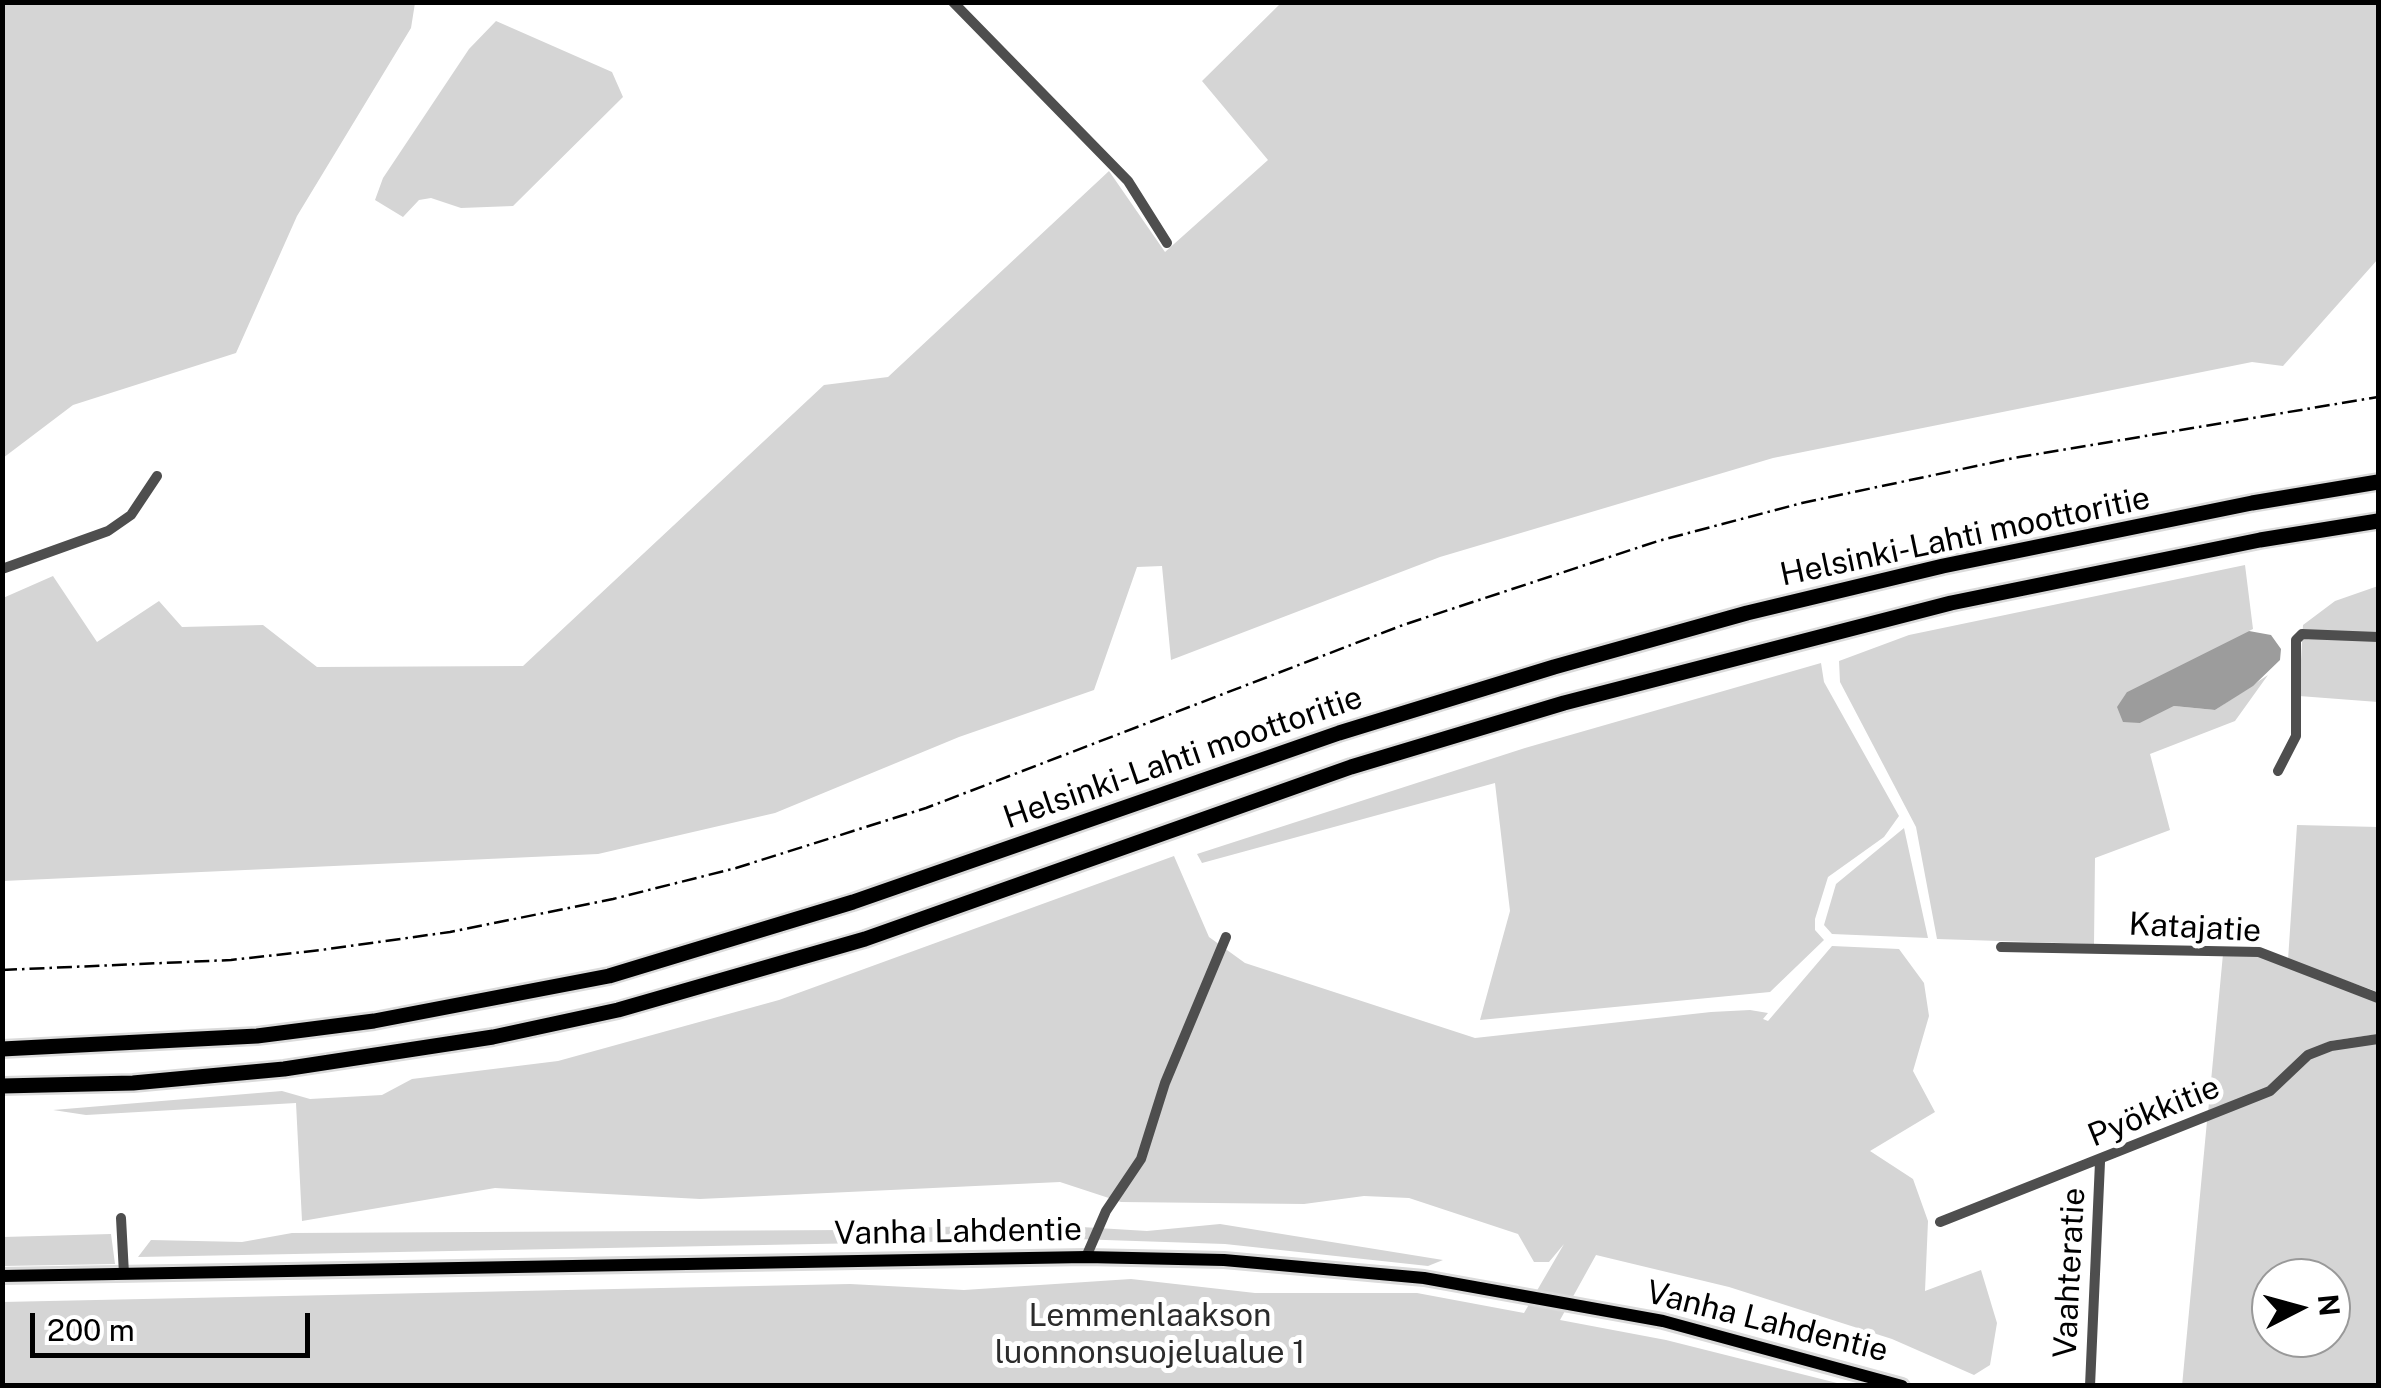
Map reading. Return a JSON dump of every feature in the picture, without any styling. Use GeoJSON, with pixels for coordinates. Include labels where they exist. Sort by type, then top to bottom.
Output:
{"type":"FeatureCollection","features":[{"type":"Feature","properties":{"kind":"highway","name":"Helsinki-Lahti moottoritie"},"geometry":{"type":"LineString","coordinates":[[2,1049],[130,1046],[296,1031],[488,1002],[609,976],[731,942],[1339,732],[1554,667],[1944,566],[2252,503],[2378,482]]}},
{"type":"Feature","properties":{"kind":"highway","name":"Helsinki-Lahti moottoritie"},"geometry":{"type":"LineString","coordinates":[[2,1086],[134,1082],[284,1069],[493,1037],[618,1010],[866,938],[1350,766],[1564,702],[1951,603],[2260,540],[2378,521]]}},
{"type":"Feature","properties":{"kind":"main road","name":"Vanha Lahdentie"},"geometry":{"type":"LineString","coordinates":[[2,1276],[1086,1257],[1224,1260],[1424,1278],[1663,1321],[1902,1386]]}},
{"type":"Feature","properties":{"kind":"street"},"geometry":{"type":"LineString","coordinates":[[953,2],[1128,181],[1167,243]]}},
{"type":"Feature","properties":{"kind":"street"},"geometry":{"type":"LineString","coordinates":[[2,569],[108,530],[131,515],[157,476]]}},
{"type":"Feature","properties":{"kind":"street"},"geometry":{"type":"LineString","coordinates":[[2278,771],[2296,736],[2296,640],[2302,634],[2378,636]]}},
{"type":"Feature","properties":{"kind":"street"},"geometry":{"type":"LineString","coordinates":[[1086,1257],[1106,1211],[1140,1159],[1165,1082],[1226,937]]}},
{"type":"Feature","properties":{"kind":"street","name":"Katajatie"},"geometry":{"type":"LineString","coordinates":[[2001,946],[2258,952],[2378,998]]}},
{"type":"Feature","properties":{"kind":"street","name":"Pyökkitie"},"geometry":{"type":"LineString","coordinates":[[1940,1222],[2100,1162],[2270,1091],[2308,1055],[2330,1046],[2378,1039]]}},
{"type":"Feature","properties":{"kind":"street","name":"Vaahteratie"},"geometry":{"type":"LineString","coordinates":[[2090,1386],[2100,1162]]}},
{"type":"Feature","properties":{"kind":"street"},"geometry":{"type":"LineString","coordinates":[[121,1218],[124,1274]]}},
{"type":"Feature","properties":{"kind":"green space"},"geometry":{"type":"Polygon","coordinates":[[[3,2],[415,3],[411,28],[297,216],[236,353],[73,405],[3,458],[3,2]]]}},
{"type":"Feature","properties":{"kind":"green space"},"geometry":{"type":"Polygon","coordinates":[[[1281,3],[2378,3],[2378,259],[2283,366],[2252,362],[1773,458],[1440,557],[1171,660],[1162,566],[1137,567],[1094,690],[959,737],[775,813],[598,854],[3,881],[3,598],[53,576],[97,642],[159,601],[182,627],[263,625],[317,667],[523,666],[824,385],[888,377],[1109,171],[1165,252],[1268,160],[1202,81],[1281,3]]]}},
{"type":"Feature","properties":{"kind":"green space"},"geometry":{"type":"Polygon","coordinates":[[[496,21],[612,72],[623,97],[513,206],[461,208],[431,198],[419,200],[403,217],[375,200],[383,178],[469,49],[496,21]]]}},
{"type":"Feature","properties":{"kind":"green space"},"geometry":{"type":"Polygon","coordinates":[[[2245,565],[2253,629],[2127,692],[2140,723],[2174,706],[2215,710],[2268,675],[2235,721],[2150,754],[2170,830],[2095,858],[2094,944],[1937,939],[1916,827],[1840,682],[1839,661],[1909,635],[2245,565]]]}},
{"type":"Feature","properties":{"kind":"green space"},"geometry":{"type":"Polygon","coordinates":[[[2378,586],[2378,702],[2299,696],[2303,625],[2335,601],[2378,586]]]}},
{"type":"Feature","properties":{"kind":"green space"},"geometry":{"type":"Polygon","coordinates":[[[1821,663],[1824,682],[1899,816],[1884,837],[1828,877],[1815,919],[1815,930],[1824,940],[1770,992],[1480,1020],[1510,911],[1495,783],[1202,863],[1197,854],[1525,748],[1821,663]]]}},
{"type":"Feature","properties":{"kind":"green space"},"geometry":{"type":"Polygon","coordinates":[[[2297,825],[2378,827],[2378,992],[2288,960],[2297,825]]]}},
{"type":"Feature","properties":{"kind":"green space"},"geometry":{"type":"Polygon","coordinates":[[[1904,828],[1928,938],[1832,934],[1824,925],[1836,884],[1904,828]]]}},
{"type":"Feature","properties":{"kind":"green space","name":"Lemmenlaakson luonnonsuojelualue 1"},"geometry":{"type":"Polygon","coordinates":[[[1174,856],[1209,937],[1245,963],[1475,1038],[1711,1012],[1750,1010],[1768,1013],[1763,1019],[1768,1021],[1832,946],[1899,949],[1924,983],[1929,1016],[1913,1071],[1935,1112],[1870,1151],[1913,1179],[1928,1221],[1925,1291],[1981,1270],[1997,1323],[1990,1365],[1974,1375],[1892,1339],[1729,1287],[1596,1255],[1560,1320],[1666,1340],[1845,1385],[3,1386],[2,1302],[850,1284],[964,1290],[1131,1279],[1255,1293],[1417,1293],[1524,1313],[1564,1244],[1549,1262],[1534,1262],[1518,1234],[1409,1198],[1364,1196],[1304,1204],[1121,1202],[1060,1182],[700,1199],[495,1188],[302,1221],[296,1103],[86,1115],[53,1110],[282,1091],[310,1099],[382,1095],[412,1079],[558,1061],[779,1000],[1174,856]]]}},
{"type":"Feature","properties":{"kind":"green space"},"geometry":{"type":"Polygon","coordinates":[[[2223,954],[2259,955],[2378,1002],[2378,1034],[2330,1041],[2305,1052],[2268,1088],[2208,1113],[2223,954]]]}},
{"type":"Feature","properties":{"kind":"green space"},"geometry":{"type":"Polygon","coordinates":[[[2378,1043],[2378,1385],[2182,1386],[2207,1121],[2275,1093],[2310,1059],[2333,1049],[2378,1043]]]}},
{"type":"Feature","properties":{"kind":"green space"},"geometry":{"type":"Polygon","coordinates":[[[1032,1224],[1147,1231],[1220,1224],[1443,1260],[1428,1266],[1225,1244],[1076,1239],[138,1257],[151,1240],[242,1242],[292,1233],[848,1230],[1032,1224]]]}},
{"type":"Feature","properties":{"kind":"green space"},"geometry":{"type":"Polygon","coordinates":[[[111,1234],[115,1264],[3,1266],[3,1237],[111,1234]]]}},
{"type":"Feature","properties":{"kind":"shaded area"},"geometry":{"type":"Polygon","coordinates":[[[2249,631],[2271,635],[2281,649],[2280,660],[2253,686],[2215,710],[2174,706],[2140,723],[2123,722],[2117,707],[2127,692],[2249,631]]]}},
{"type":"Feature","properties":{"kind":"railway"},"geometry":{"type":"LineString","coordinates":[[2,970],[231,960],[321,950],[450,932],[613,899],[736,868],[926,808],[1403,625],[1658,541],[1802,503],[2014,458],[2378,397]]}}]}
